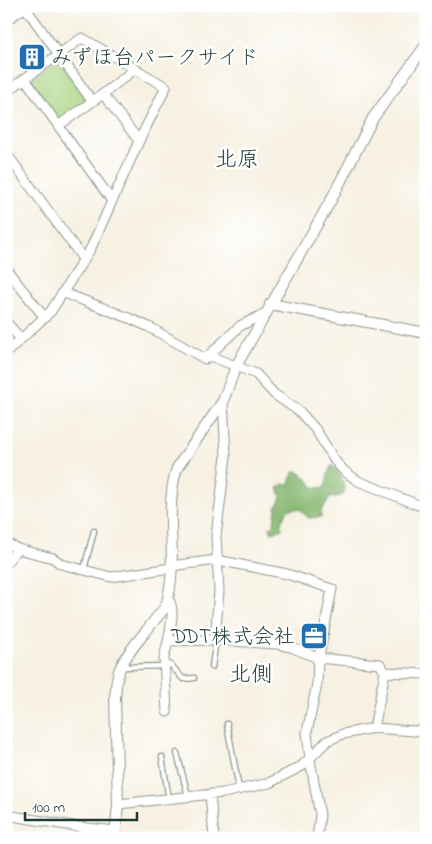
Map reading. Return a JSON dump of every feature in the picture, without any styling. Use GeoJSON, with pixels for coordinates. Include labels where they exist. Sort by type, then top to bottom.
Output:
{"type":"FeatureCollection","features":[{"type":"Feature","properties":{"kind":"street"},"geometry":{"type":"LineString","coordinates":[[6,20],[26,6],[58,55],[92,101]]}},
{"type":"Feature","properties":{"kind":"street"},"geometry":{"type":"LineString","coordinates":[[6,92],[82,38],[166,87],[139,141],[92,248],[64,294],[45,318],[6,353]]}},
{"type":"Feature","properties":{"kind":"street"},"geometry":{"type":"LineString","coordinates":[[6,815],[115,835],[118,804],[115,698],[119,672],[129,655],[166,606],[171,567],[173,480],[177,468],[222,401],[236,366],[264,314],[331,200],[373,118],[426,45]]}},
{"type":"Feature","properties":{"kind":"street"},"geometry":{"type":"LineString","coordinates":[[58,126],[135,69]]}},
{"type":"Feature","properties":{"kind":"street"},"geometry":{"type":"LineString","coordinates":[[25,79],[112,201]]}},
{"type":"Feature","properties":{"kind":"street"},"geometry":{"type":"LineString","coordinates":[[103,94],[139,141]]}},
{"type":"Feature","properties":{"kind":"street"},"geometry":{"type":"LineString","coordinates":[[6,153],[9,164],[84,260]]}},
{"type":"Feature","properties":{"kind":"street"},"geometry":{"type":"LineString","coordinates":[[6,269],[45,318]]}},
{"type":"Feature","properties":{"kind":"street"},"geometry":{"type":"LineString","coordinates":[[64,294],[149,327],[205,359],[240,326],[264,314]]}},
{"type":"Feature","properties":{"kind":"street"},"geometry":{"type":"LineString","coordinates":[[270,304],[426,333]]}},
{"type":"Feature","properties":{"kind":"street"},"geometry":{"type":"LineString","coordinates":[[6,322],[21,339]]}},
{"type":"Feature","properties":{"kind":"street"},"geometry":{"type":"LineString","coordinates":[[210,356],[256,374],[274,394],[300,412],[316,430],[344,472],[358,481],[426,508]]}},
{"type":"Feature","properties":{"kind":"street"},"geometry":{"type":"LineString","coordinates":[[215,640],[219,591],[216,536],[226,456],[222,401]]}},
{"type":"Feature","properties":{"kind":"street"},"geometry":{"type":"LineString","coordinates":[[6,543],[18,549],[53,558],[61,564],[110,576],[218,560],[286,574],[332,589],[318,658],[317,684],[308,725],[310,760],[320,814],[317,838]]}},
{"type":"Feature","properties":{"kind":"street"},"geometry":{"type":"LineString","coordinates":[[6,563],[18,549]]}},
{"type":"Feature","properties":{"kind":"street"},"geometry":{"type":"LineString","coordinates":[[167,712],[164,658],[172,619],[172,604],[168,598]]}},
{"type":"Feature","properties":{"kind":"street"},"geometry":{"type":"LineString","coordinates":[[168,641],[215,640],[276,644],[293,648],[318,658],[380,664],[385,672],[374,728]]}},
{"type":"Feature","properties":{"kind":"street"},"geometry":{"type":"LineString","coordinates":[[385,672],[426,674]]}},
{"type":"Feature","properties":{"kind":"street"},"geometry":{"type":"LineString","coordinates":[[118,804],[169,800],[269,783],[302,766],[327,741],[343,734],[374,728],[414,731],[426,729]]}},
{"type":"Feature","properties":{"kind":"street"},"geometry":{"type":"LineString","coordinates":[[210,794],[214,838]]}},
{"type":"Feature","properties":{"kind":"lane"},"geometry":{"type":"LineString","coordinates":[[84,571],[94,530]]}},
{"type":"Feature","properties":{"kind":"lane"},"geometry":{"type":"LineString","coordinates":[[212,667],[215,640]]}},
{"type":"Feature","properties":{"kind":"lane"},"geometry":{"type":"LineString","coordinates":[[121,667],[171,665],[183,679],[194,678]]}},
{"type":"Feature","properties":{"kind":"lane"},"geometry":{"type":"LineString","coordinates":[[227,724],[239,789]]}},
{"type":"Feature","properties":{"kind":"lane"},"geometry":{"type":"LineString","coordinates":[[176,753],[188,796]]}},
{"type":"Feature","properties":{"kind":"lane"},"geometry":{"type":"LineString","coordinates":[[162,757],[169,800]]}},
{"type":"Feature","properties":{"kind":"green space"},"geometry":{"type":"Polygon","coordinates":[[[55,61],[60,62],[86,99],[86,102],[62,120],[58,119],[31,81],[32,78],[55,61]]]}},
{"type":"Feature","properties":{"kind":"green space"},"geometry":{"type":"Polygon","coordinates":[[[332,465],[341,478],[345,493],[341,496],[330,498],[321,511],[321,517],[308,518],[300,509],[289,509],[281,522],[282,530],[271,532],[270,528],[274,524],[276,508],[281,497],[278,488],[283,484],[288,485],[293,473],[296,471],[306,477],[313,487],[324,488],[332,465]]]}},
{"type":"Feature","properties":{"kind":"place","name":"みずほ台パークサイド"},"geometry":{"type":"Point","coordinates":[32,57]}},
{"type":"Feature","properties":{"kind":"place","name":"DDT株式会社"},"geometry":{"type":"Point","coordinates":[314,636]}},
{"type":"Feature","properties":{"kind":"district","name":"北原"},"geometry":{"type":"Point","coordinates":[237,158]}},
{"type":"Feature","properties":{"kind":"district","name":"北側"},"geometry":{"type":"Point","coordinates":[251,673]}}]}
